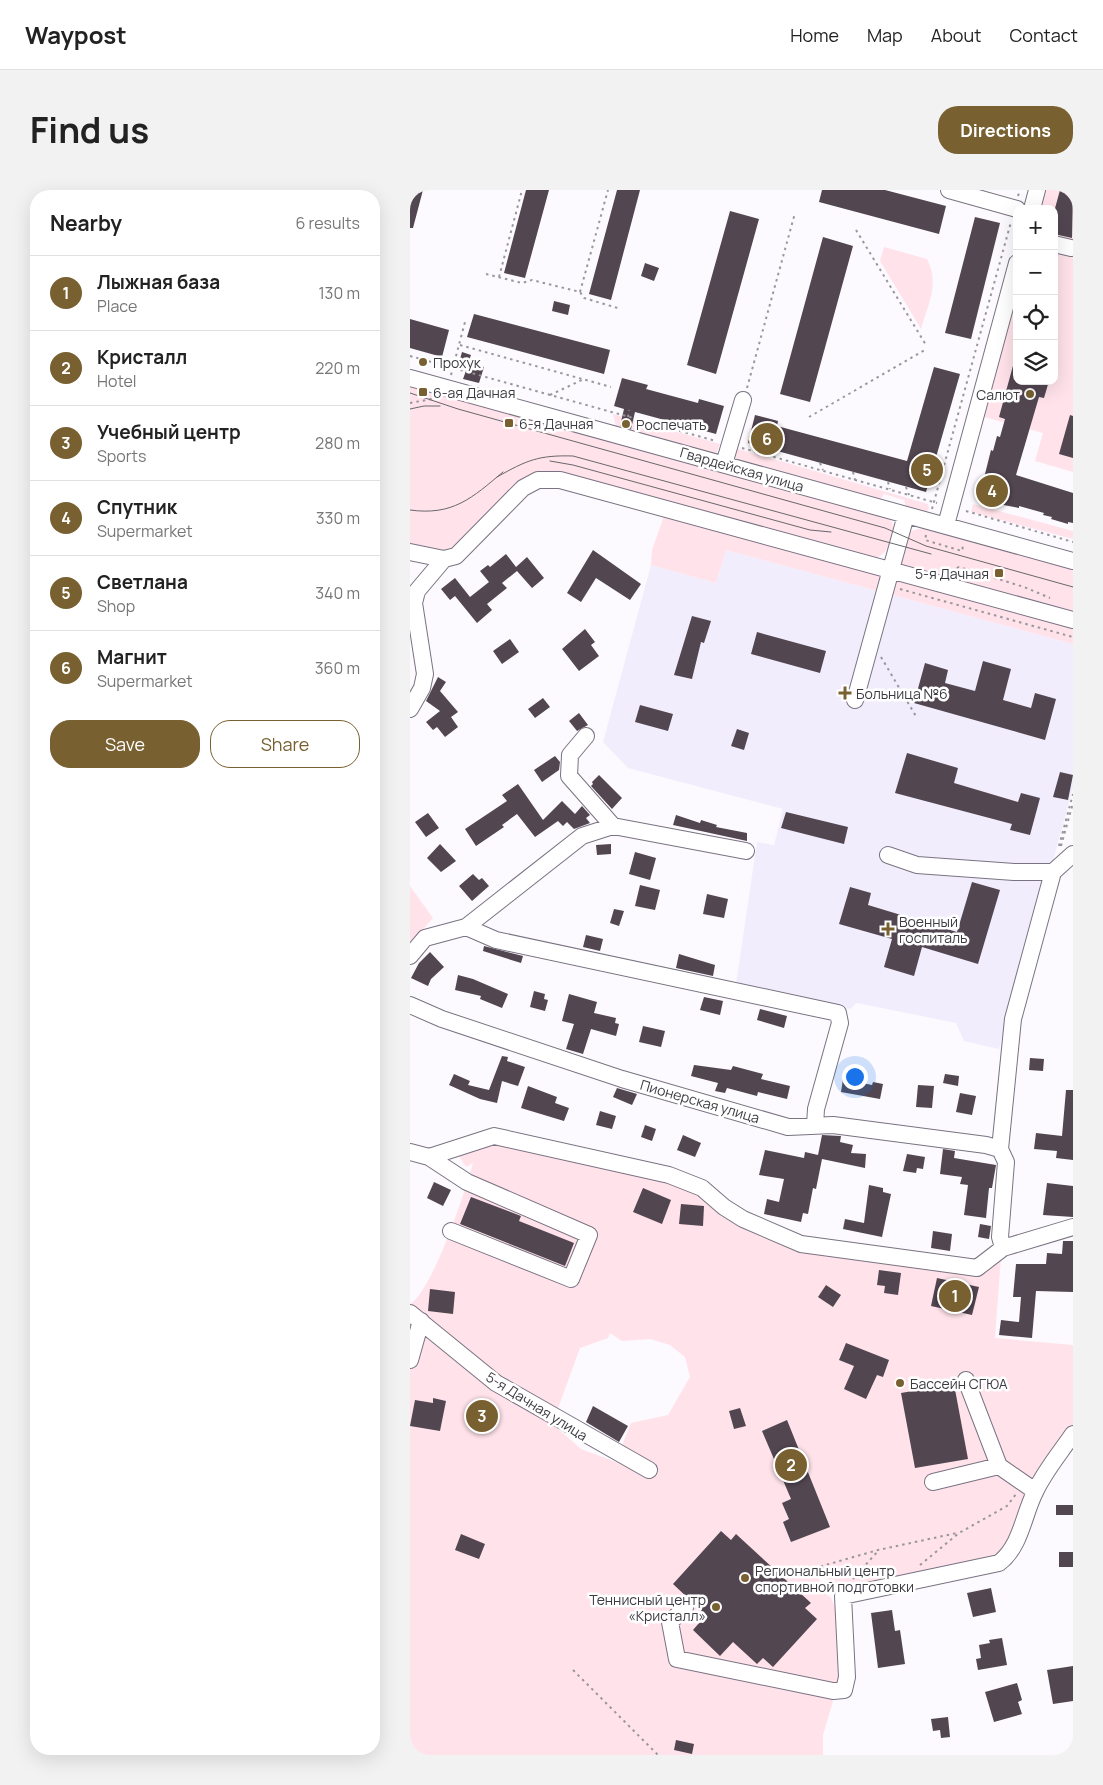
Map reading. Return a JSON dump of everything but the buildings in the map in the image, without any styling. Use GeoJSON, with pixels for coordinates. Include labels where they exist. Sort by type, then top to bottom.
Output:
{"type":"FeatureCollection","features":[{"type":"Feature","properties":{"kind":"street"},"geometry":{"type":"LineString","coordinates":[[950,190],[1013,208]]}},
{"type":"Feature","properties":{"kind":"street"},"geometry":{"type":"LineString","coordinates":[[1033,205],[1037,190]]}},
{"type":"Feature","properties":{"kind":"street"},"geometry":{"type":"LineString","coordinates":[[1058,245],[1071,248]]}},
{"type":"Feature","properties":{"kind":"street"},"geometry":{"type":"LineString","coordinates":[[946,525],[1013,278]]}},
{"type":"Feature","properties":{"kind":"street","name":"Гвардейская улица"},"geometry":{"type":"LineString","coordinates":[[410,378],[1073,561]]}},
{"type":"Feature","properties":{"kind":"street"},"geometry":{"type":"LineString","coordinates":[[724,464],[743,400]]}},
{"type":"Feature","properties":{"kind":"street"},"geometry":{"type":"LineString","coordinates":[[410,552],[444,559],[456,556],[523,488],[538,480],[560,480],[1073,620]]}},
{"type":"Feature","properties":{"kind":"street"},"geometry":{"type":"LineString","coordinates":[[855,700],[906,515]]}},
{"type":"Feature","properties":{"kind":"street"},"geometry":{"type":"LineString","coordinates":[[410,709],[422,688],[425,674],[414,603],[417,592],[444,559]]}},
{"type":"Feature","properties":{"kind":"street"},"geometry":{"type":"LineString","coordinates":[[586,736],[570,754],[569,776],[613,826]]}},
{"type":"Feature","properties":{"kind":"street"},"geometry":{"type":"LineString","coordinates":[[410,956],[425,938],[466,927],[582,836],[613,826],[746,851]]}},
{"type":"Feature","properties":{"kind":"street"},"geometry":{"type":"LineString","coordinates":[[888,856],[917,865],[1014,872],[1060,862],[1013,1019],[1000,1149],[1006,1162],[1000,1237],[1003,1248]]}},
{"type":"Feature","properties":{"kind":"street"},"geometry":{"type":"LineString","coordinates":[[466,927],[496,940],[838,1012],[840,1023],[816,1109],[815,1125]]}},
{"type":"Feature","properties":{"kind":"street","name":"Пионерская улица"},"geometry":{"type":"LineString","coordinates":[[410,1004],[442,1018],[632,1082],[788,1127],[833,1125],[986,1145],[1000,1149]]}},
{"type":"Feature","properties":{"kind":"street"},"geometry":{"type":"LineString","coordinates":[[429,1157],[494,1136],[668,1175],[702,1188],[724,1207],[737,1215],[801,1244],[977,1268],[1003,1248],[1073,1227]]}},
{"type":"Feature","properties":{"kind":"street"},"geometry":{"type":"LineString","coordinates":[[410,1152],[429,1157],[468,1182],[589,1234],[570,1278],[451,1231]]}},
{"type":"Feature","properties":{"kind":"street"},"geometry":{"type":"LineString","coordinates":[[410,1360],[416,1317]]}},
{"type":"Feature","properties":{"kind":"street","name":"5-я Дачная улица"},"geometry":{"type":"LineString","coordinates":[[416,1317],[496,1383],[649,1470]]}},
{"type":"Feature","properties":{"kind":"street"},"geometry":{"type":"LineString","coordinates":[[966,1380],[999,1466],[1030,1487]]}},
{"type":"Feature","properties":{"kind":"street"},"geometry":{"type":"LineString","coordinates":[[685,1608],[670,1622],[678,1659],[833,1691],[844,1690],[847,1677],[846,1589],[902,1584],[999,1563],[1007,1557],[1020,1534],[1030,1487],[1073,1434]]}},
{"type":"Feature","properties":{"kind":"street"},"geometry":{"type":"LineString","coordinates":[[934,1482],[999,1466]]}},
{"type":"Feature","properties":{"kind":"path"},"geometry":{"type":"LineString","coordinates":[[499,278],[522,190]]}},
{"type":"Feature","properties":{"kind":"path"},"geometry":{"type":"LineString","coordinates":[[580,292],[608,190]]}},
{"type":"Feature","properties":{"kind":"path"},"geometry":{"type":"LineString","coordinates":[[1017,205],[1020,190]]}},
{"type":"Feature","properties":{"kind":"path"},"geometry":{"type":"LineString","coordinates":[[743,400],[795,213]]}},
{"type":"Feature","properties":{"kind":"path"},"geometry":{"type":"LineString","coordinates":[[930,520],[940,475],[1013,220]]}},
{"type":"Feature","properties":{"kind":"path"},"geometry":{"type":"LineString","coordinates":[[856,230],[926,345]]}},
{"type":"Feature","properties":{"kind":"path"},"geometry":{"type":"LineString","coordinates":[[486,274],[522,283],[532,280],[580,292],[584,298],[621,308]]}},
{"type":"Feature","properties":{"kind":"path"},"geometry":{"type":"LineString","coordinates":[[454,368],[465,322]]}},
{"type":"Feature","properties":{"kind":"path"},"geometry":{"type":"LineString","coordinates":[[460,345],[611,387]]}},
{"type":"Feature","properties":{"kind":"path"},"geometry":{"type":"LineString","coordinates":[[809,417],[925,350]]}},
{"type":"Feature","properties":{"kind":"path"},"geometry":{"type":"LineString","coordinates":[[410,356],[951,507]]}},
{"type":"Feature","properties":{"kind":"path"},"geometry":{"type":"LineString","coordinates":[[550,395],[583,379]]}},
{"type":"Feature","properties":{"kind":"path"},"geometry":{"type":"LineString","coordinates":[[410,403],[436,397]]}},
{"type":"Feature","properties":{"kind":"path"},"geometry":{"type":"LineString","coordinates":[[628,417],[629,410]]}},
{"type":"Feature","properties":{"kind":"path"},"geometry":{"type":"LineString","coordinates":[[662,426],[663,420]]}},
{"type":"Feature","properties":{"kind":"path"},"geometry":{"type":"LineString","coordinates":[[762,447],[765,454]]}},
{"type":"Feature","properties":{"kind":"path"},"geometry":{"type":"LineString","coordinates":[[820,463],[823,470]]}},
{"type":"Feature","properties":{"kind":"path"},"geometry":{"type":"LineString","coordinates":[[853,472],[855,480]]}},
{"type":"Feature","properties":{"kind":"path"},"geometry":{"type":"LineString","coordinates":[[931,476],[940,475]]}},
{"type":"Feature","properties":{"kind":"path"},"geometry":{"type":"LineString","coordinates":[[888,482],[890,489]]}},
{"type":"Feature","properties":{"kind":"path"},"geometry":{"type":"LineString","coordinates":[[906,487],[909,495]]}},
{"type":"Feature","properties":{"kind":"path"},"geometry":{"type":"LineString","coordinates":[[968,502],[965,512],[1073,542]]}},
{"type":"Feature","properties":{"kind":"path"},"geometry":{"type":"LineString","coordinates":[[925,540],[962,551]]}},
{"type":"Feature","properties":{"kind":"path"},"geometry":{"type":"LineString","coordinates":[[959,568],[1024,587]]}},
{"type":"Feature","properties":{"kind":"path"},"geometry":{"type":"LineString","coordinates":[[871,640],[917,718]]}},
{"type":"Feature","properties":{"kind":"path"},"geometry":{"type":"LineString","coordinates":[[1060,862],[1073,794]]}},
{"type":"Feature","properties":{"kind":"path"},"geometry":{"type":"LineString","coordinates":[[1060,862],[1057,860],[1073,803]]}},
{"type":"Feature","properties":{"kind":"path"},"geometry":{"type":"LineString","coordinates":[[902,1584],[906,1577],[959,1533],[1007,1506],[1030,1487]]}},
{"type":"Feature","properties":{"kind":"path"},"geometry":{"type":"LineString","coordinates":[[808,1570],[878,1550],[959,1533]]}},
{"type":"Feature","properties":{"kind":"path"},"geometry":{"type":"LineString","coordinates":[[846,1589],[878,1550]]}},
{"type":"Feature","properties":{"kind":"path"},"geometry":{"type":"LineString","coordinates":[[573,1670],[658,1755]]}},
{"type":"Feature","properties":{"kind":"shaded area"},"geometry":{"type":"Polygon","coordinates":[[[1042,190],[1073,190],[1073,472],[1035,461],[1043,433],[981,416],[1013,297],[1013,385],[1058,385],[1058,205],[1038,205],[1042,190]]]}},
{"type":"Feature","properties":{"kind":"shaded area"},"geometry":{"type":"Polygon","coordinates":[[[884,247],[927,259],[933,277],[933,286],[921,329],[880,261],[884,247]]]}},
{"type":"Feature","properties":{"kind":"shaded area"},"geometry":{"type":"Polygon","coordinates":[[[410,384],[887,517],[892,522],[892,538],[887,549],[874,559],[543,475],[453,550],[444,553],[410,546],[410,384]]]}},
{"type":"Feature","properties":{"kind":"shaded area"},"geometry":{"type":"Polygon","coordinates":[[[613,414],[720,444],[716,454],[616,428],[613,414]]]}},
{"type":"Feature","properties":{"kind":"shaded area"},"geometry":{"type":"Polygon","coordinates":[[[735,448],[928,504],[929,509],[925,513],[906,507],[904,500],[884,494],[880,500],[733,458],[735,448]]]}},
{"type":"Feature","properties":{"kind":"shaded area"},"geometry":{"type":"Polygon","coordinates":[[[973,504],[1073,531],[1073,539],[971,512],[973,504]]]}},
{"type":"Feature","properties":{"kind":"shaded area"},"geometry":{"type":"Polygon","coordinates":[[[664,516],[1073,627],[1073,644],[726,550],[716,583],[651,565],[652,550],[664,516]]]}},
{"type":"Feature","properties":{"kind":"shaded area"},"geometry":{"type":"Polygon","coordinates":[[[926,527],[1073,567],[1073,616],[902,567],[898,560],[911,531],[926,527]]]}},
{"type":"Feature","properties":{"kind":"shaded area","name":"Больница №6"},"geometry":{"type":"Polygon","coordinates":[[[726,550],[1073,644],[1073,788],[1053,861],[1049,863],[999,1049],[964,1041],[956,1023],[857,1003],[850,1009],[736,984],[757,842],[774,845],[783,809],[628,768],[603,742],[651,565],[716,583],[726,550]]]}},
{"type":"Feature","properties":{"kind":"shaded area"},"geometry":{"type":"Polygon","coordinates":[[[410,886],[433,918],[410,944],[410,886]]]}},
{"type":"Feature","properties":{"kind":"shaded area"},"geometry":{"type":"Polygon","coordinates":[[[493,1142],[669,1180],[707,1198],[740,1223],[928,1269],[963,1275],[982,1270],[1001,1256],[995,1338],[1073,1345],[1073,1426],[1023,1498],[1018,1523],[996,1559],[838,1590],[814,1567],[823,1591],[831,1598],[836,1610],[841,1655],[838,1684],[823,1735],[823,1755],[410,1755],[410,1304],[419,1295],[438,1261],[463,1195],[473,1163],[466,1167],[459,1156],[493,1142]],[[610,1333],[608,1338],[580,1348],[557,1411],[549,1421],[581,1449],[640,1471],[621,1448],[631,1423],[668,1415],[690,1377],[685,1357],[670,1345],[650,1339],[622,1341],[610,1333]]]}},
{"type":"Feature","properties":{"kind":"tram line"},"geometry":{"type":"LineString","coordinates":[[410,393],[458,409],[885,528],[926,546],[1073,587]]}},
{"type":"Feature","properties":{"kind":"tram line"},"geometry":{"type":"LineString","coordinates":[[410,409],[424,406],[440,406]]}},
{"type":"Feature","properties":{"kind":"tram line"},"geometry":{"type":"LineString","coordinates":[[497,477],[517,466],[534,460],[551,456],[573,456],[931,554]]}},
{"type":"Feature","properties":{"kind":"tram line"},"geometry":{"type":"LineString","coordinates":[[550,461],[573,465],[810,530],[831,532]]}},
{"type":"Feature","properties":{"kind":"tram line"},"geometry":{"type":"LineString","coordinates":[[410,510],[438,510],[461,503],[503,472]]}},
{"type":"Feature","properties":{"kind":"place","name":"Прохук"},"geometry":{"type":"Point","coordinates":[423,362]}},
{"type":"Feature","properties":{"kind":"place","name":"6-ая Дачная"},"geometry":{"type":"Point","coordinates":[423,392]}},
{"type":"Feature","properties":{"kind":"place","name":"Салют"},"geometry":{"type":"Point","coordinates":[1030,394]}},
{"type":"Feature","properties":{"kind":"place","name":"6-я Дачная"},"geometry":{"type":"Point","coordinates":[509,423]}},
{"type":"Feature","properties":{"kind":"place","name":"Роспечать"},"geometry":{"type":"Point","coordinates":[626,424]}},
{"type":"Feature","properties":{"kind":"place","name":"Магнит"},"geometry":{"type":"Point","coordinates":[767,439]}},
{"type":"Feature","properties":{"kind":"place","name":"Светлана"},"geometry":{"type":"Point","coordinates":[927,470]}},
{"type":"Feature","properties":{"kind":"place","name":"Спутник"},"geometry":{"type":"Point","coordinates":[992,491]}},
{"type":"Feature","properties":{"kind":"place","name":"5-я Дачная"},"geometry":{"type":"Point","coordinates":[999,573]}},
{"type":"Feature","properties":{"kind":"place","name":"Больница №6"},"geometry":{"type":"Point","coordinates":[845,693]}},
{"type":"Feature","properties":{"kind":"place","name":"Военный госпиталь"},"geometry":{"type":"Point","coordinates":[888,929]}},
{"type":"Feature","properties":{"kind":"place","name":"Лыжная база"},"geometry":{"type":"Point","coordinates":[955,1296]}},
{"type":"Feature","properties":{"kind":"place","name":"Бассейн СГЮА"},"geometry":{"type":"Point","coordinates":[900,1383]}},
{"type":"Feature","properties":{"kind":"place","name":"Учебный центр"},"geometry":{"type":"Point","coordinates":[482,1416]}},
{"type":"Feature","properties":{"kind":"place","name":"Кристалл"},"geometry":{"type":"Point","coordinates":[791,1465]}},
{"type":"Feature","properties":{"kind":"place","name":"Региональный центр спортивной подготовки"},"geometry":{"type":"Point","coordinates":[745,1578]}},
{"type":"Feature","properties":{"kind":"place","name":"Теннисный центр «Кристалл»"},"geometry":{"type":"Point","coordinates":[716,1607]}}]}
